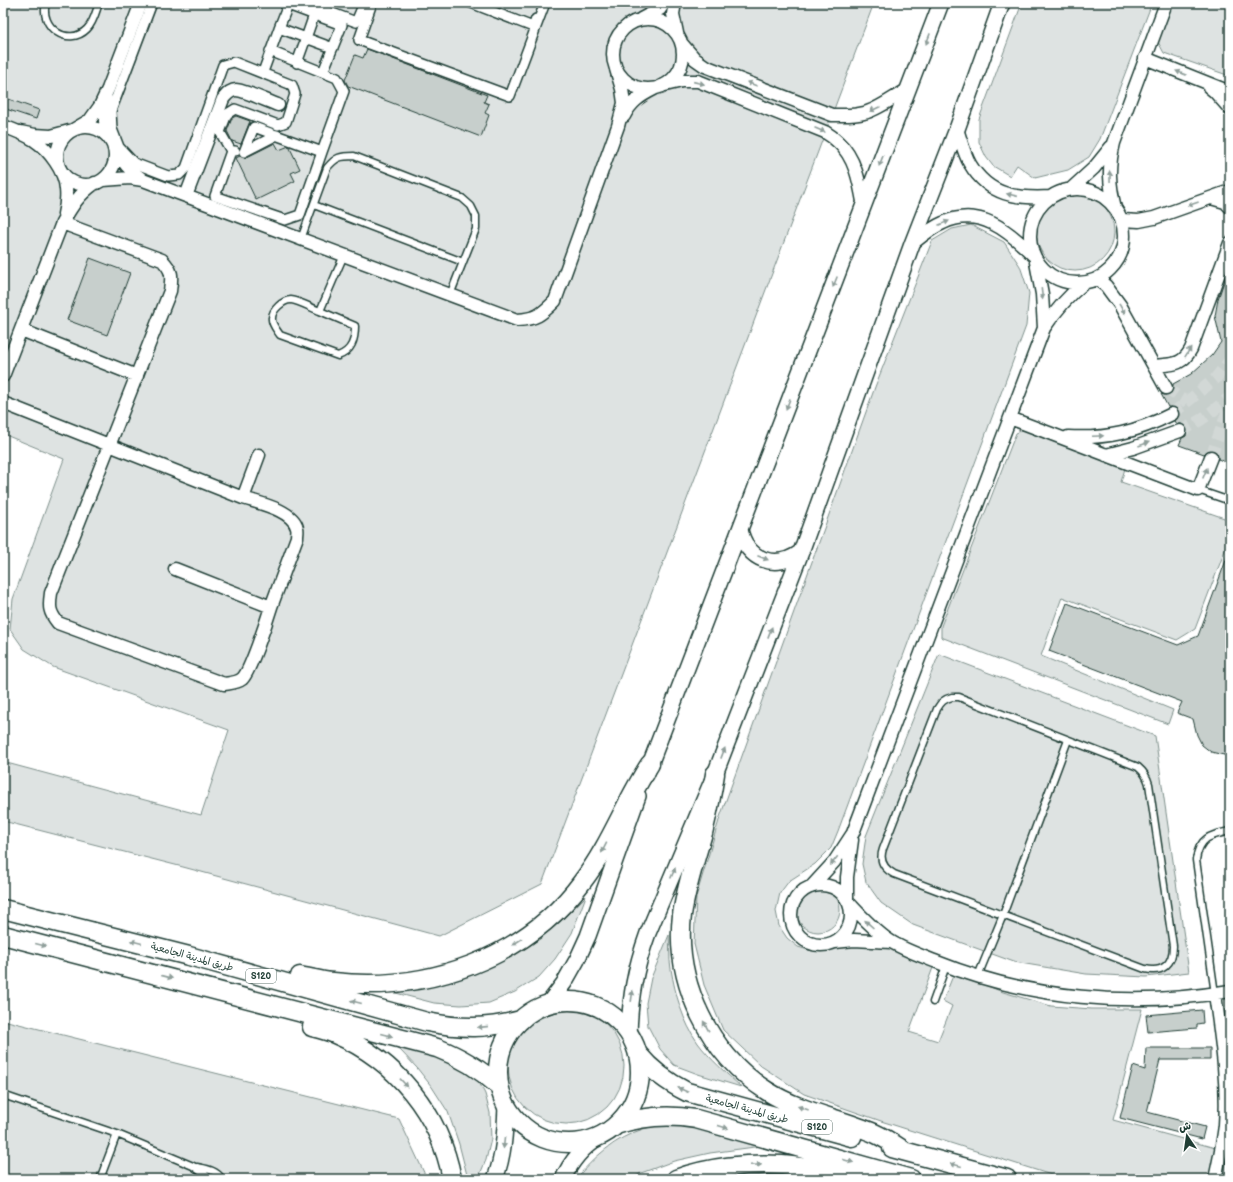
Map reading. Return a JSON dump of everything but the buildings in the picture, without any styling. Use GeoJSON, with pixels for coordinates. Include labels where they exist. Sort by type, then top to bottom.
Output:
{"type":"FeatureCollection","features":[{"type":"Feature","properties":{"kind":"main road"},"geometry":{"type":"LineString","coordinates":[[220,964],[261,968],[332,982],[372,984],[402,983],[432,978],[461,970],[489,958],[515,944],[540,926],[562,906],[582,883],[599,859],[629,799],[650,764]]}},
{"type":"Feature","properties":{"kind":"main road"},"geometry":{"type":"LineString","coordinates":[[715,774],[709,808],[688,887],[682,916],[682,945],[686,974],[694,1002],[707,1029],[724,1052],[744,1074],[767,1091],[793,1105],[875,1134],[903,1150]]}},
{"type":"Feature","properties":{"kind":"main road","name":"طريق المدينة الجامعية"},"geometry":{"type":"LineString","coordinates":[[3,909],[220,964],[427,1022],[450,1027],[474,1028],[498,1026],[521,1020]]}},
{"type":"Feature","properties":{"kind":"main road","name":"S120"},"geometry":{"type":"LineString","coordinates":[[3,935],[438,1048],[454,1054],[470,1063],[499,1086]]}},
{"type":"Feature","properties":{"kind":"main road"},"geometry":{"type":"LineString","coordinates":[[208,988],[246,1004],[335,1034],[361,1048],[391,1069],[420,1102],[432,1121],[449,1162],[452,1179]]}},
{"type":"Feature","properties":{"kind":"main road"},"geometry":{"type":"LineString","coordinates":[[563,1001],[578,1001],[593,1005],[614,1017],[630,1035],[638,1054],[640,1073],[637,1092],[629,1110],[616,1125],[600,1136],[581,1142],[562,1143],[543,1138],[528,1131],[516,1120],[506,1106],[499,1086],[498,1062],[506,1039],[521,1020],[534,1010],[548,1004],[563,1001]]}},
{"type":"Feature","properties":{"kind":"main road","name":"طريق المدينة الجامعية"},"geometry":{"type":"LineString","coordinates":[[638,1054],[648,1066],[660,1076],[687,1092],[1007,1179]]}},
{"type":"Feature","properties":{"kind":"main road","name":"S120"},"geometry":{"type":"LineString","coordinates":[[616,1125],[648,1116],[664,1115],[691,1118],[906,1178]]}},
{"type":"Feature","properties":{"kind":"main road"},"geometry":{"type":"LineString","coordinates":[[676,1179],[688,1175],[733,1166],[757,1165],[782,1165],[870,1177],[906,1178]]}},
{"type":"Feature","properties":{"kind":"street"},"geometry":{"type":"LineString","coordinates":[[3,376],[62,223],[66,204],[66,187],[57,161],[57,152],[60,143],[65,135],[90,120],[100,106],[141,3]]}},
{"type":"Feature","properties":{"kind":"street"},"geometry":{"type":"LineString","coordinates":[[152,3],[111,111],[112,129],[119,147],[134,163],[168,176],[179,175],[186,168],[224,65],[234,62],[292,84],[295,94],[286,122],[278,125],[235,109],[227,114],[220,132],[231,151],[215,196],[285,220],[300,215],[344,91],[338,78],[270,52]]}},
{"type":"Feature","properties":{"kind":"street"},"geometry":{"type":"LineString","coordinates":[[306,3],[356,22],[364,3]]}},
{"type":"Feature","properties":{"kind":"street"},"geometry":{"type":"LineString","coordinates":[[372,3],[359,40],[510,96],[545,3]]}},
{"type":"Feature","properties":{"kind":"street"},"geometry":{"type":"LineString","coordinates":[[471,3],[533,27],[542,3]]}},
{"type":"Feature","properties":{"kind":"street"},"geometry":{"type":"LineString","coordinates":[[3,126],[20,132],[51,136],[81,127],[97,129],[104,133],[112,143],[121,160],[131,172],[144,180],[517,320],[528,319],[543,314],[555,301],[618,126],[624,103],[622,88],[613,58],[614,46],[618,35],[626,26],[660,9],[664,3]]}},
{"type":"Feature","properties":{"kind":"street"},"geometry":{"type":"LineString","coordinates":[[618,126],[629,106],[640,96],[670,81],[680,69],[684,54],[673,14],[675,3]]}},
{"type":"Feature","properties":{"kind":"street"},"geometry":{"type":"LineString","coordinates":[[548,1004],[577,960],[588,936],[650,764],[942,3]]}},
{"type":"Feature","properties":{"kind":"street"},"geometry":{"type":"LineString","coordinates":[[630,1035],[633,983],[648,933],[715,774],[801,552],[912,244],[957,129],[1002,3]]}},
{"type":"Feature","properties":{"kind":"street"},"geometry":{"type":"LineString","coordinates":[[912,244],[930,230],[944,222],[958,218],[974,217],[986,220],[1005,229],[1020,241],[1045,271],[1057,279],[1070,283],[1084,283],[1097,279],[1107,273],[1115,265],[1121,255],[1124,244],[1122,220],[1115,208],[1110,191],[1110,158],[1114,143],[1166,3]]}},
{"type":"Feature","properties":{"kind":"street"},"geometry":{"type":"LineString","coordinates":[[263,72],[288,6],[342,25],[323,72]]}},
{"type":"Feature","properties":{"kind":"street"},"geometry":{"type":"LineString","coordinates":[[297,63],[314,15]]}},
{"type":"Feature","properties":{"kind":"street"},"geometry":{"type":"LineString","coordinates":[[636,21],[648,19],[659,20],[669,25],[694,59],[705,66],[832,115],[847,116],[865,113],[909,89]]}},
{"type":"Feature","properties":{"kind":"street"},"geometry":{"type":"LineString","coordinates":[[279,28],[333,48]]}},
{"type":"Feature","properties":{"kind":"street"},"geometry":{"type":"LineString","coordinates":[[1145,58],[1230,92]]}},
{"type":"Feature","properties":{"kind":"street"},"geometry":{"type":"LineString","coordinates":[[616,69],[621,77],[632,85],[645,89],[658,88],[682,81],[698,81],[825,132],[839,142],[855,168],[860,183],[864,207]]}},
{"type":"Feature","properties":{"kind":"street"},"geometry":{"type":"LineString","coordinates":[[1199,80],[1215,92],[1230,109]]}},
{"type":"Feature","properties":{"kind":"street"},"geometry":{"type":"LineString","coordinates":[[62,223],[73,204],[83,191],[99,182],[109,173],[113,165],[115,156],[104,121],[108,89]]}},
{"type":"Feature","properties":{"kind":"street"},"geometry":{"type":"LineString","coordinates":[[186,196],[223,99],[231,91],[241,91],[278,106]]}},
{"type":"Feature","properties":{"kind":"street"},"geometry":{"type":"LineString","coordinates":[[244,152],[254,127],[322,152]]}},
{"type":"Feature","properties":{"kind":"street"},"geometry":{"type":"LineString","coordinates":[[957,129],[969,163],[978,176],[997,192],[1017,197],[1051,197]]}},
{"type":"Feature","properties":{"kind":"street"},"geometry":{"type":"LineString","coordinates":[[20,132],[35,140],[47,151],[60,170],[67,178],[75,183],[85,185],[116,178],[144,180]]}},
{"type":"Feature","properties":{"kind":"street"},"geometry":{"type":"LineString","coordinates":[[231,151],[244,152],[277,135]]}},
{"type":"Feature","properties":{"kind":"street"},"geometry":{"type":"LineString","coordinates":[[1071,190],[1094,168],[1114,143]]}},
{"type":"Feature","properties":{"kind":"street"},"geometry":{"type":"LineString","coordinates":[[1044,328],[1042,294],[1035,258],[1030,242],[1030,229],[1034,217],[1041,206],[1051,197],[1060,192],[1071,190],[1087,190],[1093,192],[1103,197],[1115,208]]}},
{"type":"Feature","properties":{"kind":"street"},"geometry":{"type":"LineString","coordinates":[[1122,220],[1147,219],[1230,192]]}},
{"type":"Feature","properties":{"kind":"street"},"geometry":{"type":"LineString","coordinates":[[1211,198],[1225,202],[1230,207]]}},
{"type":"Feature","properties":{"kind":"street"},"geometry":{"type":"LineString","coordinates":[[3,403],[111,445],[243,498],[283,511],[292,518],[297,527],[297,537],[249,668],[242,678],[234,683],[224,684],[58,623],[52,615],[50,606],[52,593],[111,445],[170,291],[172,277],[169,267],[162,260],[62,223]]}},
{"type":"Feature","properties":{"kind":"street"},"geometry":{"type":"LineString","coordinates":[[1154,366],[1174,364],[1187,356],[1191,349],[1230,243]]}},
{"type":"Feature","properties":{"kind":"street"},"geometry":{"type":"LineString","coordinates":[[1097,279],[1106,286],[1120,305],[1166,388]]}},
{"type":"Feature","properties":{"kind":"street"},"geometry":{"type":"LineString","coordinates":[[811,887],[834,862],[853,833],[1044,328],[1055,311],[1068,296],[1084,283]]}},
{"type":"Feature","properties":{"kind":"street"},"geometry":{"type":"LineString","coordinates":[[21,330],[137,376]]}},
{"type":"Feature","properties":{"kind":"street"},"geometry":{"type":"LineString","coordinates":[[1059,436],[1105,436],[1129,432],[1151,425],[1172,414]]}},
{"type":"Feature","properties":{"kind":"street"},"geometry":{"type":"LineString","coordinates":[[1010,418],[1198,490],[1211,457]]}},
{"type":"Feature","properties":{"kind":"street"},"geometry":{"type":"LineString","coordinates":[[1106,455],[1133,448],[1180,431]]}},
{"type":"Feature","properties":{"kind":"street"},"geometry":{"type":"LineString","coordinates":[[243,498],[259,455]]}},
{"type":"Feature","properties":{"kind":"street"},"geometry":{"type":"LineString","coordinates":[[740,530],[742,537],[750,551],[764,559],[771,561],[787,560],[801,552]]}},
{"type":"Feature","properties":{"kind":"street"},"geometry":{"type":"LineString","coordinates":[[175,569],[271,607]]}},
{"type":"Feature","properties":{"kind":"street"},"geometry":{"type":"LineString","coordinates":[[853,833],[848,869],[848,901],[852,915],[850,926],[844,936],[835,942],[825,946],[814,945],[804,940],[796,932],[792,922],[791,911],[795,901],[802,892],[819,885],[827,886],[842,893],[848,901],[862,918],[891,942],[946,966],[1017,987],[1056,994],[1135,1000],[1175,998],[1230,991]]}},
{"type":"Feature","properties":{"kind":"street"},"geometry":{"type":"LineString","coordinates":[[835,942],[854,940],[891,942]]}},
{"type":"Feature","properties":{"kind":"street"},"geometry":{"type":"LineString","coordinates":[[1214,994],[1223,1057],[1226,1101],[1225,1125],[1215,1179]]}},
{"type":"Feature","properties":{"kind":"street"},"geometry":{"type":"LineString","coordinates":[[495,1179],[500,1166],[504,1146],[506,1106]]}},
{"type":"Feature","properties":{"kind":"street"},"geometry":{"type":"LineString","coordinates":[[563,1179],[568,1168],[587,1144],[600,1136]]}},
{"type":"Feature","properties":{"kind":"lane"},"geometry":{"type":"LineString","coordinates":[[46,3],[44,12],[48,25],[59,34],[71,36],[77,35],[87,29],[91,24],[99,3]]}},
{"type":"Feature","properties":{"kind":"lane"},"geometry":{"type":"LineString","coordinates":[[301,239],[327,168],[334,160],[343,156],[354,156],[462,198],[471,206],[476,216],[476,229],[450,295]]}},
{"type":"Feature","properties":{"kind":"lane"},"geometry":{"type":"LineString","coordinates":[[314,205],[463,262]]}},
{"type":"Feature","properties":{"kind":"lane"},"geometry":{"type":"LineString","coordinates":[[320,311],[344,256]]}},
{"type":"Feature","properties":{"kind":"lane"},"geometry":{"type":"LineString","coordinates":[[291,300],[320,311],[355,326],[354,340],[345,354],[338,356],[280,335],[275,328],[272,319],[275,310],[284,302],[291,300]]}},
{"type":"Feature","properties":{"kind":"lane"},"geometry":{"type":"LineString","coordinates":[[1198,490],[1230,501]]}},
{"type":"Feature","properties":{"kind":"lane"},"geometry":{"type":"LineString","coordinates":[[952,696],[959,697],[1068,740],[1138,767],[1147,777],[1173,946],[1171,961],[1159,970],[1144,969],[889,871],[884,867],[881,861],[883,848],[937,709],[945,698],[952,696]]}},
{"type":"Feature","properties":{"kind":"lane"},"geometry":{"type":"LineString","coordinates":[[978,976],[1003,915],[1068,740]]}},
{"type":"Feature","properties":{"kind":"lane"},"geometry":{"type":"LineString","coordinates":[[1214,994],[1196,860],[1197,851],[1208,837],[1230,831]]}},
{"type":"Feature","properties":{"kind":"lane"},"geometry":{"type":"LineString","coordinates":[[933,1002],[946,966]]}},
{"type":"Feature","properties":{"kind":"lane"},"geometry":{"type":"LineString","coordinates":[[3,1095],[117,1134],[193,1166],[217,1172],[222,1179]]}},
{"type":"Feature","properties":{"kind":"lane"},"geometry":{"type":"LineString","coordinates":[[100,1179],[117,1134]]}},
{"type":"Feature","properties":{"kind":"lane"},"geometry":{"type":"LineString","coordinates":[[193,1166],[212,1179]]}},
{"type":"Feature","properties":{"kind":"shaded area"},"geometry":{"type":"Polygon","coordinates":[[[3,3],[874,3],[542,884],[439,936],[183,867],[3,821],[3,762],[201,815],[229,730],[53,667],[24,649],[10,629],[13,599],[64,459],[3,434],[3,3]]]}},
{"type":"Feature","properties":{"kind":"shaded area"},"geometry":{"type":"Polygon","coordinates":[[[1022,3],[1152,3],[1100,139],[1089,157],[1068,170],[1035,178],[1017,165],[1010,176],[993,166],[986,157],[979,142],[979,119],[1022,3]]]}},
{"type":"Feature","properties":{"kind":"shaded area"},"geometry":{"type":"Polygon","coordinates":[[[1172,3],[1230,3],[1230,76],[1164,53],[1157,40],[1172,3]]]}},
{"type":"Feature","properties":{"kind":"shaded area"},"geometry":{"type":"Polygon","coordinates":[[[1075,193],[1090,196],[1103,204],[1111,217],[1114,232],[1111,247],[1103,260],[1090,268],[1075,271],[1060,268],[1047,260],[1039,247],[1036,232],[1039,217],[1047,204],[1060,196],[1075,193]]]}},
{"type":"Feature","properties":{"kind":"shaded area"},"geometry":{"type":"Polygon","coordinates":[[[971,225],[1004,242],[1020,266],[1029,293],[1026,326],[838,831],[831,848],[815,864],[789,881],[780,893],[776,911],[779,926],[787,938],[798,947],[812,951],[824,951],[837,947],[877,942],[934,965],[909,1032],[938,1041],[952,1006],[943,1001],[954,973],[1003,992],[1051,1006],[1092,1009],[1142,1009],[1113,1120],[1230,1152],[1230,1179],[1064,1179],[881,1121],[804,1094],[761,1066],[723,1030],[704,985],[694,944],[696,897],[720,817],[875,387],[932,241],[952,229],[971,225]]]}},
{"type":"Feature","properties":{"kind":"shaded area"},"geometry":{"type":"Polygon","coordinates":[[[1026,429],[1126,465],[1121,482],[1230,520],[1230,537],[1195,629],[1177,640],[1062,597],[1041,656],[1173,710],[1168,724],[941,637],[941,626],[1016,433],[1026,429]]]}},
{"type":"Feature","properties":{"kind":"shaded area"},"geometry":{"type":"Polygon","coordinates":[[[939,654],[1155,736],[1189,972],[1146,977],[1086,974],[1014,962],[913,925],[881,903],[866,882],[862,864],[866,836],[939,654]]]}},
{"type":"Feature","properties":{"kind":"shaded area"},"geometry":{"type":"Polygon","coordinates":[[[822,888],[834,894],[839,902],[839,918],[834,926],[826,931],[814,932],[802,926],[797,918],[796,906],[802,894],[810,889],[822,888]]]}},
{"type":"Feature","properties":{"kind":"shaded area"},"geometry":{"type":"Polygon","coordinates":[[[586,896],[572,933],[555,959],[539,977],[515,992],[489,1003],[461,1005],[434,1003],[392,992],[452,980],[490,967],[509,958],[526,948],[549,931],[586,896]]]}},
{"type":"Feature","properties":{"kind":"shaded area"},"geometry":{"type":"Polygon","coordinates":[[[669,935],[670,961],[677,998],[688,1026],[698,1043],[708,1055],[741,1087],[674,1065],[660,1049],[648,1026],[646,1003],[651,978],[669,935]]]}},
{"type":"Feature","properties":{"kind":"shaded area"},"geometry":{"type":"Polygon","coordinates":[[[566,1008],[588,1012],[607,1025],[620,1044],[624,1066],[620,1088],[607,1107],[588,1120],[566,1124],[544,1120],[525,1107],[512,1088],[508,1066],[512,1044],[525,1025],[544,1012],[566,1008]]]}},
{"type":"Feature","properties":{"kind":"shaded area"},"geometry":{"type":"Polygon","coordinates":[[[3,1020],[399,1119],[427,1179],[3,1179],[3,1020]]]}},
{"type":"Feature","properties":{"kind":"shaded area"},"geometry":{"type":"Polygon","coordinates":[[[390,1042],[444,1056],[477,1078],[485,1094],[490,1113],[491,1139],[486,1160],[478,1179],[468,1179],[459,1144],[448,1112],[432,1087],[417,1068],[390,1042]]]}},
{"type":"Feature","properties":{"kind":"shaded area"},"geometry":{"type":"Polygon","coordinates":[[[670,1125],[694,1128],[762,1146],[710,1153],[674,1161],[641,1173],[631,1179],[576,1179],[590,1163],[614,1143],[646,1128],[670,1125]]]}},
{"type":"Feature","properties":{"kind":"shaded area"},"geometry":{"type":"Polygon","coordinates":[[[785,1174],[808,1179],[711,1179],[716,1178],[785,1174]]]}},
{"type":"Feature","properties":{"kind":"tunnel"},"geometry":{"type":"LineString","coordinates":[[1172,414],[1215,379],[1230,360]]}},
{"type":"Feature","properties":{"kind":"tunnel"},"geometry":{"type":"LineString","coordinates":[[1166,388],[1187,402]]}},
{"type":"Feature","properties":{"kind":"tunnel"},"geometry":{"type":"LineString","coordinates":[[1180,431],[1200,420],[1230,397]]}},
{"type":"Feature","properties":{"kind":"tunnel"},"geometry":{"type":"LineString","coordinates":[[1211,457],[1230,405]]}}]}
